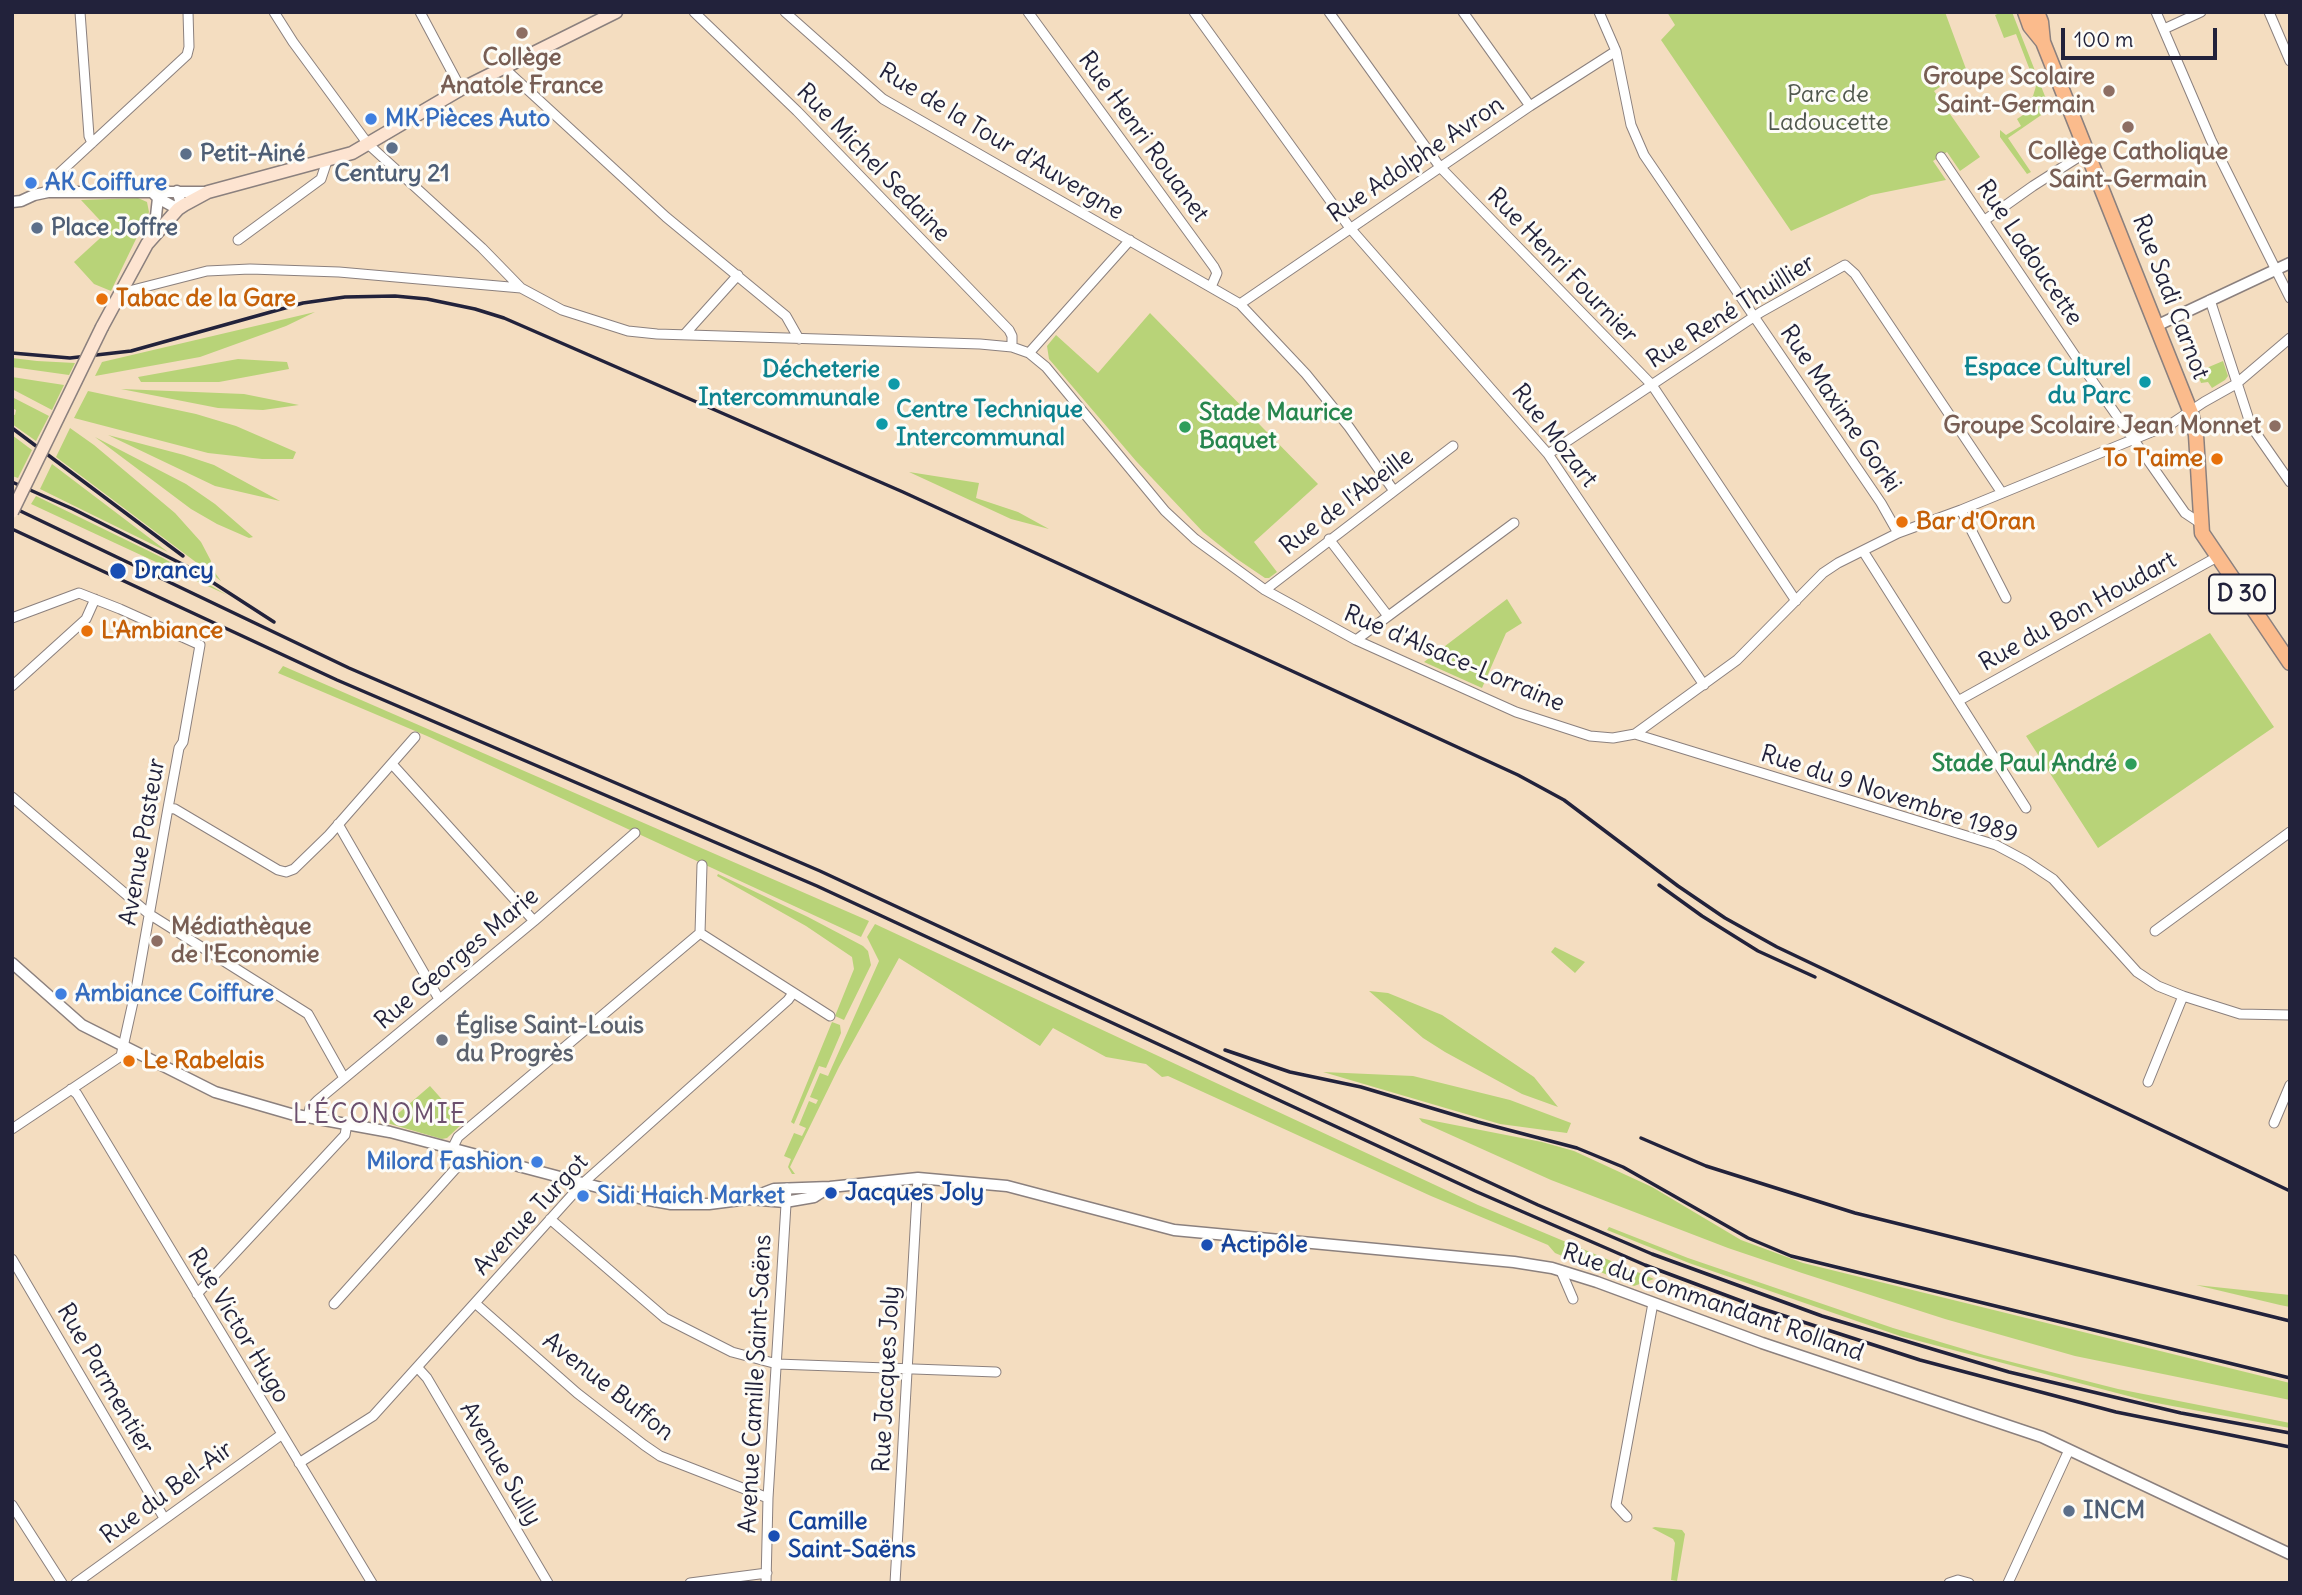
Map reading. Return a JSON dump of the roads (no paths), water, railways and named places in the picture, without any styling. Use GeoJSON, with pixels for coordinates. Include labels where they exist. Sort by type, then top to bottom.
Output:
{"type":"FeatureCollection","features":[{"type":"Feature","properties":{"kind":"main road"},"geometry":{"type":"LineString","coordinates":[[12,512],[102,327],[147,244],[178,209],[208,191],[352,153],[461,89],[616,12]]}},
{"type":"Feature","properties":{"kind":"main road","name":"Rue Sadi Carnot"},"geometry":{"type":"LineString","coordinates":[[2025,12],[2030,26],[2043,42],[2191,412]]}},
{"type":"Feature","properties":{"kind":"main road","name":"Rue Sadi Carnot"},"geometry":{"type":"LineString","coordinates":[[2037,12],[2043,42]]}},
{"type":"Feature","properties":{"kind":"main road","name":"D 30"},"geometry":{"type":"LineString","coordinates":[[2191,412],[2196,435],[2200,523],[2205,539],[2290,663]]}},
{"type":"Feature","properties":{"kind":"street"},"geometry":{"type":"LineString","coordinates":[[80,12],[89,136],[92,143]]}},
{"type":"Feature","properties":{"kind":"street"},"geometry":{"type":"LineString","coordinates":[[48,192],[53,179],[187,55],[188,12]]}},
{"type":"Feature","properties":{"kind":"street"},"geometry":{"type":"LineString","coordinates":[[274,12],[368,144],[482,248],[521,288],[562,310],[602,325],[628,331],[684,335],[980,344],[1012,347],[1029,353],[1130,240]]}},
{"type":"Feature","properties":{"kind":"street"},"geometry":{"type":"LineString","coordinates":[[420,12],[461,89]]}},
{"type":"Feature","properties":{"kind":"street","name":"Rue Michel Sedaine"},"geometry":{"type":"LineString","coordinates":[[694,12],[797,111],[1009,330],[1012,347]]}},
{"type":"Feature","properties":{"kind":"street","name":"Rue de la Tour d'Auvergne"},"geometry":{"type":"LineString","coordinates":[[785,12],[883,99],[1240,304],[1306,374],[1349,427],[1394,491]]}},
{"type":"Feature","properties":{"kind":"street","name":"Rue Henri Rouanet"},"geometry":{"type":"LineString","coordinates":[[1028,12],[1214,267],[1217,273],[1211,287]]}},
{"type":"Feature","properties":{"kind":"street","name":"Rue Mozart"},"geometry":{"type":"LineString","coordinates":[[1194,12],[1350,228],[1548,453],[1704,685]]}},
{"type":"Feature","properties":{"kind":"street","name":"Rue Henri Fournier"},"geometry":{"type":"LineString","coordinates":[[1329,12],[1440,167],[1652,386],[1796,601]]}},
{"type":"Feature","properties":{"kind":"street"},"geometry":{"type":"LineString","coordinates":[[1463,12],[1531,106]]}},
{"type":"Feature","properties":{"kind":"street","name":"Rue Maxime Gorki"},"geometry":{"type":"LineString","coordinates":[[1599,12],[1616,51],[1637,142],[1881,503],[1898,533]]}},
{"type":"Feature","properties":{"kind":"street"},"geometry":{"type":"LineString","coordinates":[[2157,12],[2211,140],[2290,298]]}},
{"type":"Feature","properties":{"kind":"street"},"geometry":{"type":"LineString","coordinates":[[2164,29],[2201,12]]}},
{"type":"Feature","properties":{"kind":"street"},"geometry":{"type":"LineString","coordinates":[[2269,12],[2290,61]]}},
{"type":"Feature","properties":{"kind":"street","name":"Rue Adolphe Avron"},"geometry":{"type":"LineString","coordinates":[[1240,304],[1616,51]]}},
{"type":"Feature","properties":{"kind":"street"},"geometry":{"type":"LineString","coordinates":[[504,68],[666,217],[786,316],[799,339]]}},
{"type":"Feature","properties":{"kind":"street"},"geometry":{"type":"LineString","coordinates":[[1984,220],[2088,151]]}},
{"type":"Feature","properties":{"kind":"street","name":"Rue Ladoucette"},"geometry":{"type":"LineString","coordinates":[[1941,157],[2185,513],[2200,523]]}},
{"type":"Feature","properties":{"kind":"street"},"geometry":{"type":"LineString","coordinates":[[238,240],[321,179],[327,161]]}},
{"type":"Feature","properties":{"kind":"street"},"geometry":{"type":"LineString","coordinates":[[154,195],[178,209],[180,200],[177,191]]}},
{"type":"Feature","properties":{"kind":"street"},"geometry":{"type":"LineString","coordinates":[[12,202],[48,192],[154,195],[177,191],[208,191]]}},
{"type":"Feature","properties":{"kind":"street"},"geometry":{"type":"LineString","coordinates":[[147,244],[156,216],[154,195]]}},
{"type":"Feature","properties":{"kind":"street"},"geometry":{"type":"LineString","coordinates":[[2156,326],[2290,263]]}},
{"type":"Feature","properties":{"kind":"street","name":"Rue René Thuillier"},"geometry":{"type":"LineString","coordinates":[[1548,453],[1840,266],[1849,267],[2002,493]]}},
{"type":"Feature","properties":{"kind":"street"},"geometry":{"type":"LineString","coordinates":[[121,293],[207,271],[250,269],[339,272],[521,288]]}},
{"type":"Feature","properties":{"kind":"street"},"geometry":{"type":"LineString","coordinates":[[684,335],[737,275]]}},
{"type":"Feature","properties":{"kind":"street"},"geometry":{"type":"LineString","coordinates":[[2210,300],[2251,426],[2290,482]]}},
{"type":"Feature","properties":{"kind":"street","name":"Rue d'Alsace-Lorraine"},"geometry":{"type":"LineString","coordinates":[[1029,353],[1046,367],[1166,511],[1195,539],[1265,590],[1356,640],[1516,712],[1602,738],[1635,734],[1704,685],[1737,660],[1829,568],[1898,533],[2171,424],[2236,384],[2290,338]]}},
{"type":"Feature","properties":{"kind":"street","name":"Rue de l'Abeille"},"geometry":{"type":"LineString","coordinates":[[1265,590],[1453,446]]}},
{"type":"Feature","properties":{"kind":"street"},"geometry":{"type":"LineString","coordinates":[[1961,510],[2006,598]]}},
{"type":"Feature","properties":{"kind":"street"},"geometry":{"type":"LineString","coordinates":[[1356,640],[1514,523]]}},
{"type":"Feature","properties":{"kind":"street"},"geometry":{"type":"LineString","coordinates":[[1329,539],[1388,616]]}},
{"type":"Feature","properties":{"kind":"street"},"geometry":{"type":"LineString","coordinates":[[1863,551],[2026,808]]}},
{"type":"Feature","properties":{"kind":"street","name":"Rue du Bon Houdart"},"geometry":{"type":"LineString","coordinates":[[1958,701],[2217,557]]}},
{"type":"Feature","properties":{"kind":"street"},"geometry":{"type":"LineString","coordinates":[[12,618],[79,593],[95,599],[86,619],[12,686]]}},
{"type":"Feature","properties":{"kind":"street","name":"Avenue Pasteur"},"geometry":{"type":"LineString","coordinates":[[95,599],[200,645],[124,1046]]}},
{"type":"Feature","properties":{"kind":"street","name":"Rue du 9 Novembre 1989"},"geometry":{"type":"LineString","coordinates":[[1635,734],[1996,845],[2053,879],[2137,972],[2158,986],[2240,1014],[2290,1015]]}},
{"type":"Feature","properties":{"kind":"street"},"geometry":{"type":"LineString","coordinates":[[168,808],[175,809],[285,872],[294,869],[338,824],[415,737]]}},
{"type":"Feature","properties":{"kind":"street"},"geometry":{"type":"LineString","coordinates":[[392,764],[534,921]]}},
{"type":"Feature","properties":{"kind":"street"},"geometry":{"type":"LineString","coordinates":[[12,797],[149,914],[308,1014],[344,1078]]}},
{"type":"Feature","properties":{"kind":"street"},"geometry":{"type":"LineString","coordinates":[[338,824],[439,999]]}},
{"type":"Feature","properties":{"kind":"street","name":"Rue Georges Marie"},"geometry":{"type":"LineString","coordinates":[[308,1117],[310,1108],[344,1078],[534,921],[635,832]]}},
{"type":"Feature","properties":{"kind":"street"},"geometry":{"type":"LineString","coordinates":[[2155,931],[2290,832]]}},
{"type":"Feature","properties":{"kind":"street"},"geometry":{"type":"LineString","coordinates":[[334,1304],[457,1167],[458,1137],[700,933],[702,865]]}},
{"type":"Feature","properties":{"kind":"street"},"geometry":{"type":"LineString","coordinates":[[700,933],[830,1016]]}},
{"type":"Feature","properties":{"kind":"street"},"geometry":{"type":"LineString","coordinates":[[14,967],[74,1020],[215,1092],[278,1111],[390,1132],[582,1184],[671,1204],[693,1205],[748,1199],[785,1202],[814,1197],[831,1187]]}},
{"type":"Feature","properties":{"kind":"street","name":"Avenue Turgot"},"geometry":{"type":"LineString","coordinates":[[299,1463],[373,1416],[582,1184],[793,993]]}},
{"type":"Feature","properties":{"kind":"street"},"geometry":{"type":"LineString","coordinates":[[2148,1082],[2183,996]]}},
{"type":"Feature","properties":{"kind":"street"},"geometry":{"type":"LineString","coordinates":[[12,1129],[118,1059],[124,1046]]}},
{"type":"Feature","properties":{"kind":"street"},"geometry":{"type":"LineString","coordinates":[[2274,1123],[2290,1085]]}},
{"type":"Feature","properties":{"kind":"street","name":"Rue Victor Hugo"},"geometry":{"type":"LineString","coordinates":[[71,1089],[77,1094],[372,1583]]}},
{"type":"Feature","properties":{"kind":"street"},"geometry":{"type":"LineString","coordinates":[[197,1294],[345,1135],[347,1124]]}},
{"type":"Feature","properties":{"kind":"street","name":"Rue du Commandant Rolland"},"geometry":{"type":"LineString","coordinates":[[831,1187],[918,1178],[1007,1186],[1174,1230],[1514,1262],[1561,1271],[1762,1343],[2042,1437],[2290,1554]]}},
{"type":"Feature","properties":{"kind":"street","name":"Rue Jacques Joly"},"geometry":{"type":"LineString","coordinates":[[895,1583],[918,1178]]}},
{"type":"Feature","properties":{"kind":"street"},"geometry":{"type":"LineString","coordinates":[[748,1199],[774,1189],[831,1187]]}},
{"type":"Feature","properties":{"kind":"street","name":"Avenue Camille Saint-Saëns"},"geometry":{"type":"LineString","coordinates":[[766,1578],[768,1497],[787,1188]]}},
{"type":"Feature","properties":{"kind":"street"},"geometry":{"type":"LineString","coordinates":[[550,1219],[665,1318],[732,1352],[777,1364],[996,1372]]}},
{"type":"Feature","properties":{"kind":"street","name":"Rue Parmentier"},"geometry":{"type":"LineString","coordinates":[[12,1259],[164,1518]]}},
{"type":"Feature","properties":{"kind":"street"},"geometry":{"type":"LineString","coordinates":[[1561,1271],[1573,1299]]}},
{"type":"Feature","properties":{"kind":"street","name":"Avenue Buffon"},"geometry":{"type":"LineString","coordinates":[[475,1303],[578,1393],[660,1456],[768,1497]]}},
{"type":"Feature","properties":{"kind":"street"},"geometry":{"type":"LineString","coordinates":[[1627,1517],[1616,1505],[1653,1303]]}},
{"type":"Feature","properties":{"kind":"street","name":"Avenue Sully"},"geometry":{"type":"LineString","coordinates":[[417,1367],[427,1378],[548,1583]]}},
{"type":"Feature","properties":{"kind":"street","name":"Rue du Bel-Air"},"geometry":{"type":"LineString","coordinates":[[76,1583],[281,1435]]}},
{"type":"Feature","properties":{"kind":"street"},"geometry":{"type":"LineString","coordinates":[[2008,1583],[2069,1450]]}},
{"type":"Feature","properties":{"kind":"street"},"geometry":{"type":"LineString","coordinates":[[12,1505],[62,1583]]}},
{"type":"Feature","properties":{"kind":"street"},"geometry":{"type":"LineString","coordinates":[[691,1583],[766,1578]]}},
{"type":"Feature","properties":{"kind":"street"},"geometry":{"type":"LineString","coordinates":[[1949,1583],[1958,1580],[1969,1583]]}},
{"type":"Feature","properties":{"kind":"railway"},"geometry":{"type":"LineString","coordinates":[[12,353],[70,358],[131,351],[303,303],[345,297],[395,296],[427,299],[504,318],[903,492],[1518,775],[1564,800],[1678,886],[1725,918],[1777,947],[2290,1191]]}},
{"type":"Feature","properties":{"kind":"railway"},"geometry":{"type":"LineString","coordinates":[[12,428],[183,556]]}},
{"type":"Feature","properties":{"kind":"railway"},"geometry":{"type":"LineString","coordinates":[[12,482],[73,509],[192,569],[274,622]]}},
{"type":"Feature","properties":{"kind":"railway"},"geometry":{"type":"LineString","coordinates":[[12,507],[349,668],[820,871],[1538,1205],[1652,1254],[1822,1316],[2009,1372],[2181,1413],[2290,1433]]}},
{"type":"Feature","properties":{"kind":"railway"},"geometry":{"type":"LineString","coordinates":[[12,529],[337,680],[817,886],[1475,1191],[1645,1265],[1760,1308],[1920,1360],[2116,1412],[2290,1447]]}},
{"type":"Feature","properties":{"kind":"railway"},"geometry":{"type":"LineString","coordinates":[[1659,885],[1758,951],[1815,977]]}},
{"type":"Feature","properties":{"kind":"railway"},"geometry":{"type":"LineString","coordinates":[[1225,1050],[1290,1072],[1361,1087],[1577,1148],[1623,1167],[1748,1238],[1791,1256],[2290,1378]]}},
{"type":"Feature","properties":{"kind":"railway"},"geometry":{"type":"LineString","coordinates":[[1641,1138],[1706,1166],[1855,1213],[2290,1321]]}},
{"type":"Feature","properties":{"kind":"place","name":"Collège Anatole France"},"geometry":{"type":"Point","coordinates":[522,33]}},
{"type":"Feature","properties":{"kind":"place","name":"Groupe Scolaire Saint-Germain"},"geometry":{"type":"Point","coordinates":[2109,91]}},
{"type":"Feature","properties":{"kind":"place","name":"MK Pièces Auto"},"geometry":{"type":"Point","coordinates":[371,119]}},
{"type":"Feature","properties":{"kind":"place","name":"Collège Catholique Saint-Germain"},"geometry":{"type":"Point","coordinates":[2128,127]}},
{"type":"Feature","properties":{"kind":"place","name":"Century 21"},"geometry":{"type":"Point","coordinates":[392,148]}},
{"type":"Feature","properties":{"kind":"place","name":"Petit-Ainé"},"geometry":{"type":"Point","coordinates":[186,154]}},
{"type":"Feature","properties":{"kind":"place","name":"AK Coiffure"},"geometry":{"type":"Point","coordinates":[31,183]}},
{"type":"Feature","properties":{"kind":"place","name":"Place Joffre"},"geometry":{"type":"Point","coordinates":[37,228]}},
{"type":"Feature","properties":{"kind":"place","name":"Tabac de la Gare"},"geometry":{"type":"Point","coordinates":[102,299]}},
{"type":"Feature","properties":{"kind":"place","name":"Espace Culturel du Parc"},"geometry":{"type":"Point","coordinates":[2145,382]}},
{"type":"Feature","properties":{"kind":"place","name":"Décheterie Intercommunale"},"geometry":{"type":"Point","coordinates":[894,384]}},
{"type":"Feature","properties":{"kind":"place","name":"Centre Technique Intercommunal"},"geometry":{"type":"Point","coordinates":[882,424]}},
{"type":"Feature","properties":{"kind":"place","name":"Groupe Scolaire Jean Monnet"},"geometry":{"type":"Point","coordinates":[2275,426]}},
{"type":"Feature","properties":{"kind":"place","name":"Stade Maurice Baquet"},"geometry":{"type":"Point","coordinates":[1185,427]}},
{"type":"Feature","properties":{"kind":"place","name":"To T'aime"},"geometry":{"type":"Point","coordinates":[2217,459]}},
{"type":"Feature","properties":{"kind":"place","name":"Bar d'Oran"},"geometry":{"type":"Point","coordinates":[1902,522]}},
{"type":"Feature","properties":{"kind":"place","name":"Drancy"},"geometry":{"type":"Point","coordinates":[118,571]}},
{"type":"Feature","properties":{"kind":"place","name":"L'Ambiance"},"geometry":{"type":"Point","coordinates":[87,631]}},
{"type":"Feature","properties":{"kind":"place","name":"Stade Paul André"},"geometry":{"type":"Point","coordinates":[2131,764]}},
{"type":"Feature","properties":{"kind":"place","name":"Médiathèque de l'Economie"},"geometry":{"type":"Point","coordinates":[157,941]}},
{"type":"Feature","properties":{"kind":"place","name":"Ambiance Coiffure"},"geometry":{"type":"Point","coordinates":[61,994]}},
{"type":"Feature","properties":{"kind":"place","name":"Église Saint-Louis du Progrès"},"geometry":{"type":"Point","coordinates":[442,1040]}},
{"type":"Feature","properties":{"kind":"place","name":"Le Rabelais"},"geometry":{"type":"Point","coordinates":[129,1061]}},
{"type":"Feature","properties":{"kind":"place","name":"Milord Fashion"},"geometry":{"type":"Point","coordinates":[537,1162]}},
{"type":"Feature","properties":{"kind":"place","name":"Jacques Joly"},"geometry":{"type":"Point","coordinates":[831,1193]}},
{"type":"Feature","properties":{"kind":"place","name":"Sidi Haich Market"},"geometry":{"type":"Point","coordinates":[583,1196]}},
{"type":"Feature","properties":{"kind":"place","name":"Actipôle"},"geometry":{"type":"Point","coordinates":[1207,1245]}},
{"type":"Feature","properties":{"kind":"place","name":"INCM"},"geometry":{"type":"Point","coordinates":[2069,1511]}},
{"type":"Feature","properties":{"kind":"place","name":"Camille Saint-Saëns"},"geometry":{"type":"Point","coordinates":[774,1536]}},
{"type":"Feature","properties":{"kind":"district","name":"L'ÉCONOMIE"},"geometry":{"type":"Point","coordinates":[380,1116]}},
{"type":"Feature","properties":{"kind":"park label","name":"Parc de Ladoucette"},"geometry":{"type":"Point","coordinates":[1828,109]}}]}
